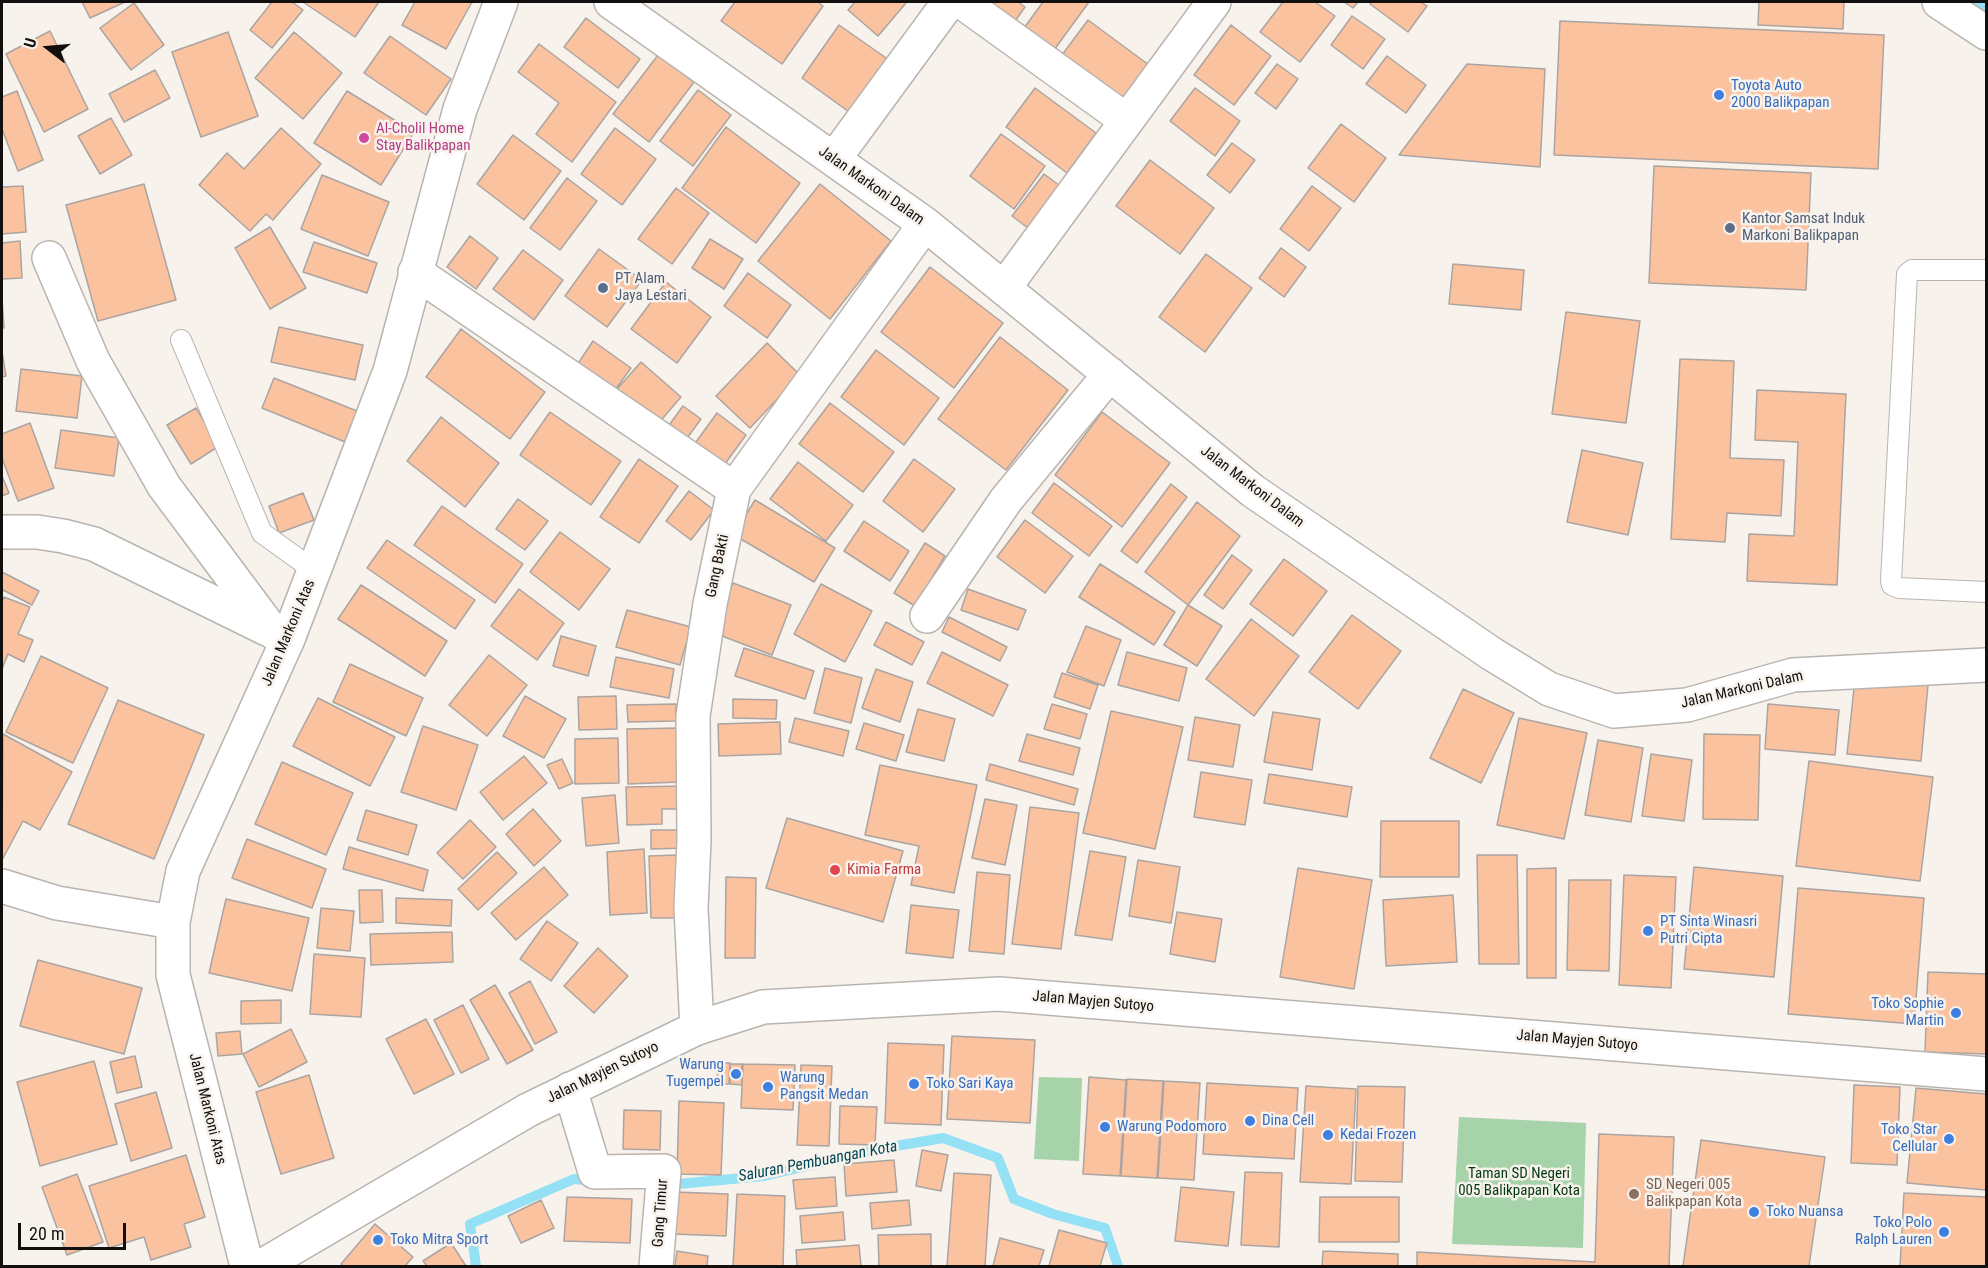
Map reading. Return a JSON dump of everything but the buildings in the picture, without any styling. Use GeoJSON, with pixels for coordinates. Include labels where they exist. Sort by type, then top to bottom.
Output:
{"type":"FeatureCollection","features":[{"type":"Feature","properties":{"kind":"street","name":"Jalan Markoni Atas"},"geometry":{"type":"LineString","coordinates":[[247,1266],[173,975],[173,922],[183,871],[280,635],[315,571],[390,370],[460,109],[501,2]]}},
{"type":"Feature","properties":{"kind":"street","name":"Jalan Markoni Dalam"},"geometry":{"type":"LineString","coordinates":[[611,2],[925,224],[1253,491],[1492,654],[1549,689],[1614,711],[1687,705],[1793,675],[1986,665]]}},
{"type":"Feature","properties":{"kind":"street"},"geometry":{"type":"LineString","coordinates":[[834,159],[949,2]]}},
{"type":"Feature","properties":{"kind":"street"},"geometry":{"type":"LineString","coordinates":[[962,2],[1126,120]]}},
{"type":"Feature","properties":{"kind":"street"},"geometry":{"type":"LineString","coordinates":[[1004,288],[1214,2]]}},
{"type":"Feature","properties":{"kind":"street"},"geometry":{"type":"LineString","coordinates":[[1939,2],[1986,33]]}},
{"type":"Feature","properties":{"kind":"street"},"geometry":{"type":"LineString","coordinates":[[415,272],[734,489],[925,224]]}},
{"type":"Feature","properties":{"kind":"street"},"geometry":{"type":"LineString","coordinates":[[49,258],[93,361],[164,486],[280,635]]}},
{"type":"Feature","properties":{"kind":"street"},"geometry":{"type":"LineString","coordinates":[[927,616],[1006,500],[1110,374]]}},
{"type":"Feature","properties":{"kind":"street","name":"Gang Bakti"},"geometry":{"type":"LineString","coordinates":[[697,1028],[691,908],[694,840],[693,716],[710,604],[734,489]]}},
{"type":"Feature","properties":{"kind":"street"},"geometry":{"type":"LineString","coordinates":[[2,532],[37,532],[94,544],[280,635]]}},
{"type":"Feature","properties":{"kind":"street"},"geometry":{"type":"LineString","coordinates":[[2,886],[57,903],[173,922]]}},
{"type":"Feature","properties":{"kind":"street","name":"Jalan Mayjen Sutoyo"},"geometry":{"type":"LineString","coordinates":[[262,1266],[447,1156],[570,1089],[697,1028],[763,1007],[999,994],[1986,1074]]}},
{"type":"Feature","properties":{"kind":"street","name":"Gang Timur"},"geometry":{"type":"LineString","coordinates":[[570,1089],[595,1172],[664,1172],[656,1266]]}},
{"type":"Feature","properties":{"kind":"lane"},"geometry":{"type":"LineString","coordinates":[[1986,270],[1912,270],[1907,274],[1891,581],[1892,585],[1899,588],[1986,592]]}},
{"type":"Feature","properties":{"kind":"lane"},"geometry":{"type":"LineString","coordinates":[[181,340],[261,533],[315,571]]}},
{"type":"Feature","properties":{"kind":"green space"},"geometry":{"type":"Polygon","coordinates":[[[1039,1077],[1082,1078],[1079,1161],[1034,1159],[1039,1077]]]}},
{"type":"Feature","properties":{"kind":"green space","name":"Taman SD Negeri 005 Balikpapan Kota"},"geometry":{"type":"Polygon","coordinates":[[[1459,1117],[1586,1123],[1583,1248],[1452,1244],[1459,1117]]]}},
{"type":"Feature","properties":{"kind":"waterway"},"geometry":{"type":"LineString","coordinates":[[1976,2],[1986,8]]}},
{"type":"Feature","properties":{"kind":"waterway","name":"Saluran Pembuangan Kota"},"geometry":{"type":"LineString","coordinates":[[667,1185],[764,1176],[884,1148],[943,1138],[998,1158],[1014,1199],[1053,1214],[1105,1228],[1118,1266]]}},
{"type":"Feature","properties":{"kind":"waterway","name":"Saluran Pembuangan Kota"},"geometry":{"type":"LineString","coordinates":[[476,1266],[470,1224],[574,1179],[594,1181]]}},
{"type":"Feature","properties":{"kind":"place","name":"Toyota Auto 2000 Balikpapan"},"geometry":{"type":"Point","coordinates":[1719,95]}},
{"type":"Feature","properties":{"kind":"place","name":"Al-Cholil Home Stay Balikpapan"},"geometry":{"type":"Point","coordinates":[364,138]}},
{"type":"Feature","properties":{"kind":"place","name":"Kantor Samsat Induk Markoni Balikpapan"},"geometry":{"type":"Point","coordinates":[1730,228]}},
{"type":"Feature","properties":{"kind":"place","name":"PT Alam Jaya Lestari"},"geometry":{"type":"Point","coordinates":[603,288]}},
{"type":"Feature","properties":{"kind":"place","name":"Kimia Farma"},"geometry":{"type":"Point","coordinates":[835,870]}},
{"type":"Feature","properties":{"kind":"place","name":"PT Sinta Winasri Putri Cipta"},"geometry":{"type":"Point","coordinates":[1648,931]}},
{"type":"Feature","properties":{"kind":"place","name":"Toko Sophie Martin"},"geometry":{"type":"Point","coordinates":[1956,1013]}},
{"type":"Feature","properties":{"kind":"place","name":"Warung Tugempel"},"geometry":{"type":"Point","coordinates":[736,1074]}},
{"type":"Feature","properties":{"kind":"place","name":"Toko Sari Kaya"},"geometry":{"type":"Point","coordinates":[914,1084]}},
{"type":"Feature","properties":{"kind":"place","name":"Warung Pangsit Medan"},"geometry":{"type":"Point","coordinates":[768,1087]}},
{"type":"Feature","properties":{"kind":"place","name":"Dina Cell"},"geometry":{"type":"Point","coordinates":[1250,1121]}},
{"type":"Feature","properties":{"kind":"place","name":"Warung Podomoro"},"geometry":{"type":"Point","coordinates":[1105,1127]}},
{"type":"Feature","properties":{"kind":"place","name":"Kedai Frozen"},"geometry":{"type":"Point","coordinates":[1328,1135]}},
{"type":"Feature","properties":{"kind":"place","name":"Toko Star Cellular"},"geometry":{"type":"Point","coordinates":[1949,1139]}},
{"type":"Feature","properties":{"kind":"place","name":"SD Negeri 005 Balikpapan Kota"},"geometry":{"type":"Point","coordinates":[1634,1194]}},
{"type":"Feature","properties":{"kind":"place","name":"Toko Nuansa"},"geometry":{"type":"Point","coordinates":[1754,1212]}},
{"type":"Feature","properties":{"kind":"place","name":"Toko Polo Ralph Lauren"},"geometry":{"type":"Point","coordinates":[1944,1232]}},
{"type":"Feature","properties":{"kind":"place","name":"Toko Mitra Sport"},"geometry":{"type":"Point","coordinates":[378,1240]}}]}
